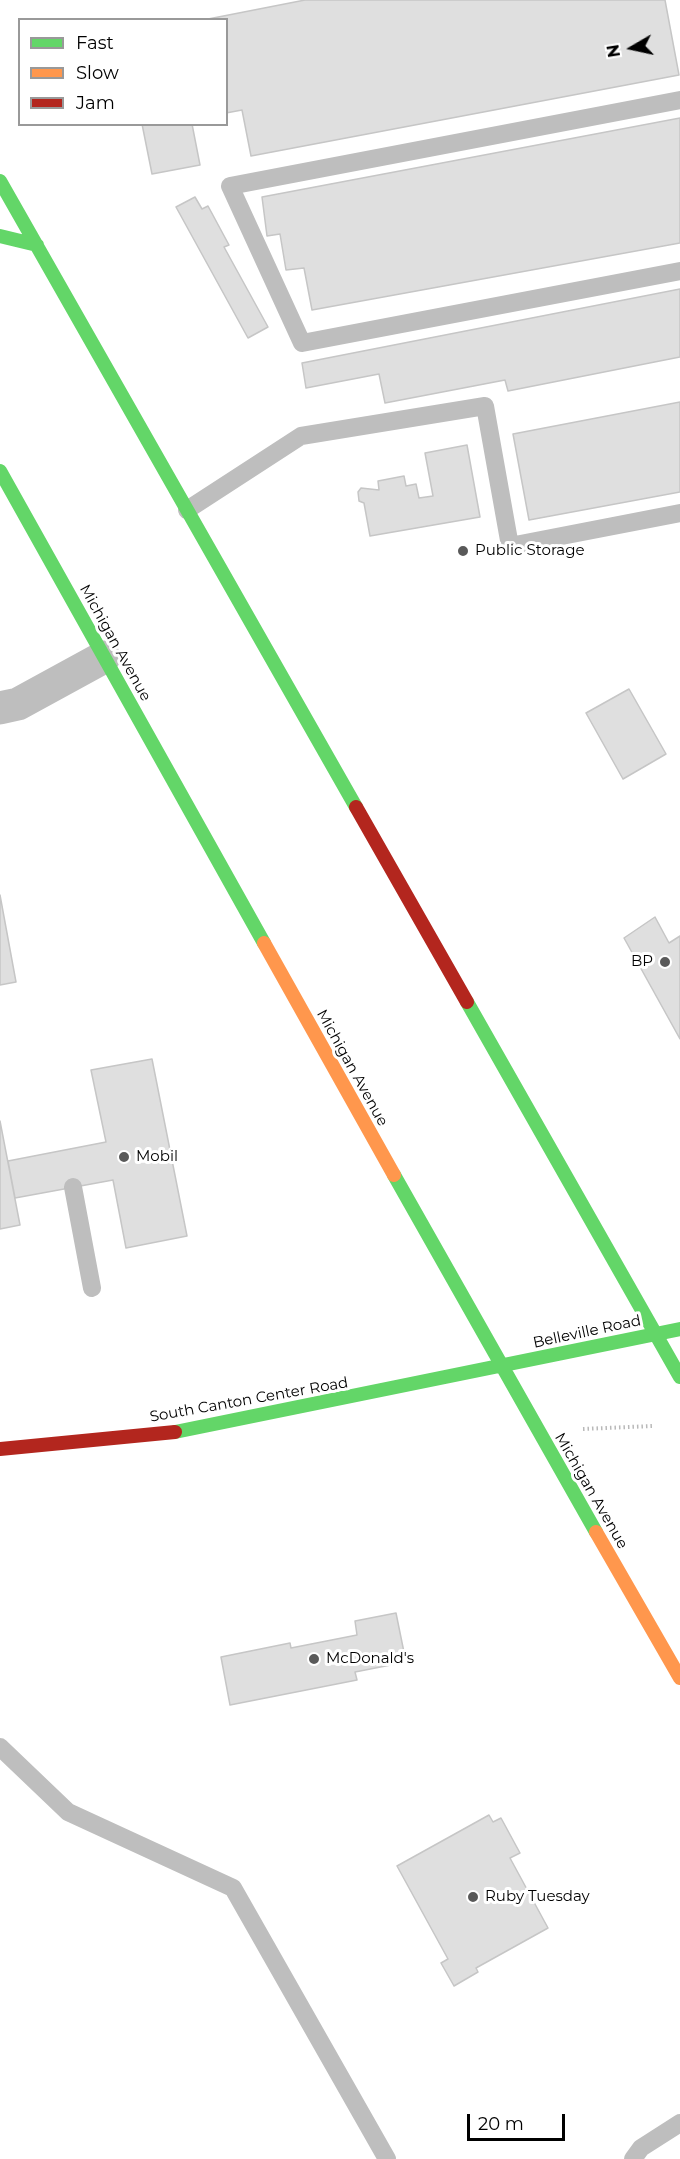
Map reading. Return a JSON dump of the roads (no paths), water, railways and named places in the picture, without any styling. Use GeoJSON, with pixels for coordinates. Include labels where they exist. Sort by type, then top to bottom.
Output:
{"type":"FeatureCollection","features":[{"type":"Feature","properties":{"kind":"main road"},"geometry":{"type":"LineString","coordinates":[[0,181],[680,1377]]}},
{"type":"Feature","properties":{"kind":"main road"},"geometry":{"type":"LineString","coordinates":[[0,236],[36,245]]}},
{"type":"Feature","properties":{"kind":"main road","name":"Michigan Avenue"},"geometry":{"type":"LineString","coordinates":[[0,471],[501,1367],[680,1678]]}},
{"type":"Feature","properties":{"kind":"main road","name":"Belleville Road"},"geometry":{"type":"LineString","coordinates":[[501,1367],[680,1329]]}},
{"type":"Feature","properties":{"kind":"main road","name":"South Canton Center Road"},"geometry":{"type":"LineString","coordinates":[[0,1449],[193,1430],[501,1367]]}},
{"type":"Feature","properties":{"kind":"street"},"geometry":{"type":"LineString","coordinates":[[0,708],[18,704],[104,657]]}},
{"type":"Feature","properties":{"kind":"lane"},"geometry":{"type":"LineString","coordinates":[[680,100],[230,186],[302,343],[680,271]]}},
{"type":"Feature","properties":{"kind":"lane"},"geometry":{"type":"LineString","coordinates":[[187,510],[301,436],[485,406],[510,546],[680,513]]}},
{"type":"Feature","properties":{"kind":"lane"},"geometry":{"type":"LineString","coordinates":[[73,1187],[92,1288]]}},
{"type":"Feature","properties":{"kind":"lane"},"geometry":{"type":"LineString","coordinates":[[0,1747],[68,1812],[233,1888],[387,2159]]}},
{"type":"Feature","properties":{"kind":"lane"},"geometry":{"type":"LineString","coordinates":[[633,2159],[641,2148],[680,2123]]}},
{"type":"Feature","properties":{"kind":"place","name":"Public Storage"},"geometry":{"type":"Point","coordinates":[463,551]}},
{"type":"Feature","properties":{"kind":"place","name":"BP"},"geometry":{"type":"Point","coordinates":[665,962]}},
{"type":"Feature","properties":{"kind":"place","name":"Mobil"},"geometry":{"type":"Point","coordinates":[124,1157]}},
{"type":"Feature","properties":{"kind":"place","name":"McDonald's"},"geometry":{"type":"Point","coordinates":[314,1659]}},
{"type":"Feature","properties":{"kind":"place","name":"Ruby Tuesday"},"geometry":{"type":"Point","coordinates":[473,1897]}}]}
